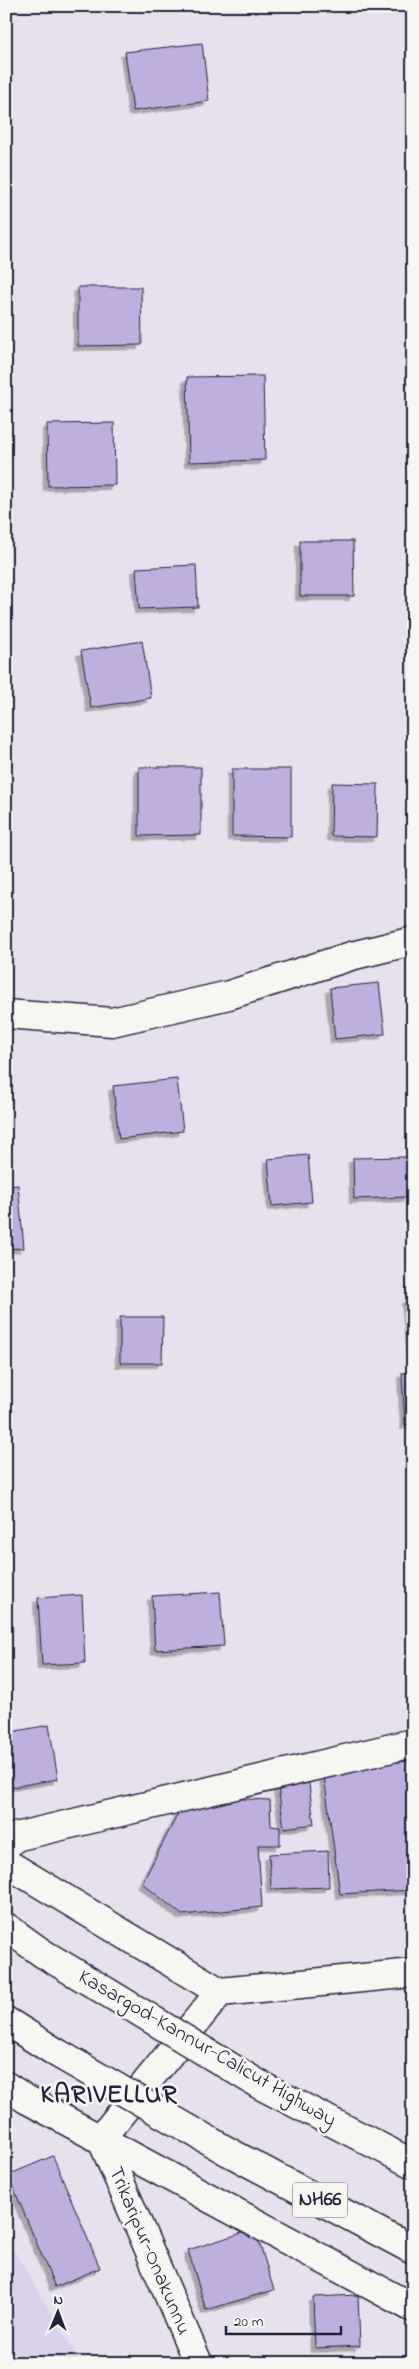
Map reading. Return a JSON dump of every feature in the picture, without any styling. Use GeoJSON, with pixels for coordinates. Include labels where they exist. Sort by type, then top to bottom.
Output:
{"type":"FeatureCollection","features":[{"type":"Feature","properties":{"kind":"main road"},"geometry":{"type":"LineString","coordinates":[[6,1014],[112,1022],[229,996],[350,956],[413,941]]}},
{"type":"Feature","properties":{"kind":"main road"},"geometry":{"type":"LineString","coordinates":[[6,1846],[15,1837],[413,1743]]}},
{"type":"Feature","properties":{"kind":"main road"},"geometry":{"type":"LineString","coordinates":[[6,1863],[220,1992],[413,1973]]}},
{"type":"Feature","properties":{"kind":"main road","name":"Kasargod-Kannur-Calicut Highway"},"geometry":{"type":"LineString","coordinates":[[6,1927],[42,1953],[260,2085],[413,2164]]}},
{"type":"Feature","properties":{"kind":"main road"},"geometry":{"type":"LineString","coordinates":[[101,2138],[220,1992]]}},
{"type":"Feature","properties":{"kind":"main road","name":"NH66"},"geometry":{"type":"LineString","coordinates":[[6,2021],[227,2151],[413,2250]]}},
{"type":"Feature","properties":{"kind":"main road"},"geometry":{"type":"LineString","coordinates":[[6,2086],[26,2099],[413,2308]]}},
{"type":"Feature","properties":{"kind":"main road","name":"Trikaripur-Onakunnu"},"geometry":{"type":"LineString","coordinates":[[101,2138],[198,2363]]}},
{"type":"Feature","properties":{"kind":"shaded area"},"geometry":{"type":"Polygon","coordinates":[[[6,2237],[81,2363],[6,2363],[6,2237]]]}},
{"type":"Feature","properties":{"kind":"building"},"geometry":{"type":"Polygon","coordinates":[[[202,43],[209,101],[133,111],[125,52],[202,43]]]}},
{"type":"Feature","properties":{"kind":"building"},"geometry":{"type":"Polygon","coordinates":[[[78,287],[141,287],[142,345],[78,346],[78,287]]]}},
{"type":"Feature","properties":{"kind":"building"},"geometry":{"type":"Polygon","coordinates":[[[263,376],[265,460],[189,462],[187,377],[263,376]]]}},
{"type":"Feature","properties":{"kind":"building"},"geometry":{"type":"Polygon","coordinates":[[[114,423],[115,485],[48,486],[47,424],[114,423]]]}},
{"type":"Feature","properties":{"kind":"building"},"geometry":{"type":"Polygon","coordinates":[[[300,541],[353,541],[354,596],[300,596],[300,541]]]}},
{"type":"Feature","properties":{"kind":"building"},"geometry":{"type":"Polygon","coordinates":[[[196,565],[198,607],[139,609],[136,568],[196,565]]]}},
{"type":"Feature","properties":{"kind":"building"},"geometry":{"type":"Polygon","coordinates":[[[142,641],[151,698],[91,708],[81,651],[142,641]]]}},
{"type":"Feature","properties":{"kind":"building"},"geometry":{"type":"Polygon","coordinates":[[[139,767],[201,767],[201,835],[139,836],[139,767]]]}},
{"type":"Feature","properties":{"kind":"building"},"geometry":{"type":"Polygon","coordinates":[[[232,769],[291,769],[291,837],[232,836],[232,769]]]}},
{"type":"Feature","properties":{"kind":"building"},"geometry":{"type":"Polygon","coordinates":[[[332,783],[378,784],[377,837],[331,836],[332,783]]]}},
{"type":"Feature","properties":{"kind":"building"},"geometry":{"type":"Polygon","coordinates":[[[379,983],[385,1034],[335,1039],[330,988],[379,983]]]}},
{"type":"Feature","properties":{"kind":"building"},"geometry":{"type":"Polygon","coordinates":[[[177,1079],[183,1131],[119,1139],[113,1086],[177,1079]]]}},
{"type":"Feature","properties":{"kind":"building"},"geometry":{"type":"Polygon","coordinates":[[[308,1155],[312,1202],[272,1206],[268,1159],[308,1155]]]}},
{"type":"Feature","properties":{"kind":"building"},"geometry":{"type":"Polygon","coordinates":[[[406,1157],[408,1197],[354,1199],[353,1158],[406,1157]]]}},
{"type":"Feature","properties":{"kind":"building"},"geometry":{"type":"Polygon","coordinates":[[[18,1185],[24,1248],[6,1249],[6,1186],[18,1185]]]}},
{"type":"Feature","properties":{"kind":"building"},"geometry":{"type":"Polygon","coordinates":[[[413,1298],[413,1347],[411,1348],[406,1299],[413,1298]]]}},
{"type":"Feature","properties":{"kind":"building"},"geometry":{"type":"Polygon","coordinates":[[[120,1317],[163,1317],[162,1363],[120,1363],[120,1317]]]}},
{"type":"Feature","properties":{"kind":"building"},"geometry":{"type":"Polygon","coordinates":[[[402,1373],[413,1373],[413,1424],[405,1425],[402,1373]]]}},
{"type":"Feature","properties":{"kind":"building"},"geometry":{"type":"Polygon","coordinates":[[[220,1592],[224,1646],[155,1650],[152,1596],[220,1592]]]}},
{"type":"Feature","properties":{"kind":"building"},"geometry":{"type":"Polygon","coordinates":[[[82,1595],[85,1663],[42,1665],[38,1598],[82,1595]]]}},
{"type":"Feature","properties":{"kind":"building"},"geometry":{"type":"Polygon","coordinates":[[[49,1725],[58,1779],[6,1788],[6,1733],[49,1725]]]}},
{"type":"Feature","properties":{"kind":"building"},"geometry":{"type":"Polygon","coordinates":[[[411,1761],[413,1890],[340,1894],[324,1776],[360,1765],[411,1761]]]}},
{"type":"Feature","properties":{"kind":"building"},"geometry":{"type":"Polygon","coordinates":[[[308,1777],[314,1824],[284,1828],[277,1781],[308,1777]]]}},
{"type":"Feature","properties":{"kind":"building"},"geometry":{"type":"Polygon","coordinates":[[[242,1799],[270,1800],[271,1826],[280,1827],[280,1845],[258,1845],[262,1907],[182,1915],[142,1883],[182,1806],[242,1799]]]}},
{"type":"Feature","properties":{"kind":"building"},"geometry":{"type":"Polygon","coordinates":[[[328,1851],[329,1887],[271,1889],[269,1854],[328,1851]]]}},
{"type":"Feature","properties":{"kind":"building"},"geometry":{"type":"Polygon","coordinates":[[[53,2156],[100,2268],[55,2287],[8,2175],[53,2156]]]}},
{"type":"Feature","properties":{"kind":"building"},"geometry":{"type":"Polygon","coordinates":[[[255,2229],[274,2290],[206,2310],[188,2250],[255,2229]]]}},
{"type":"Feature","properties":{"kind":"building"},"geometry":{"type":"Polygon","coordinates":[[[358,2295],[360,2346],[315,2348],[313,2297],[358,2295]]]}},
{"type":"Feature","properties":{"kind":"district","name":"KARIVELLUR"},"geometry":{"type":"Point","coordinates":[109,2096]}}]}
